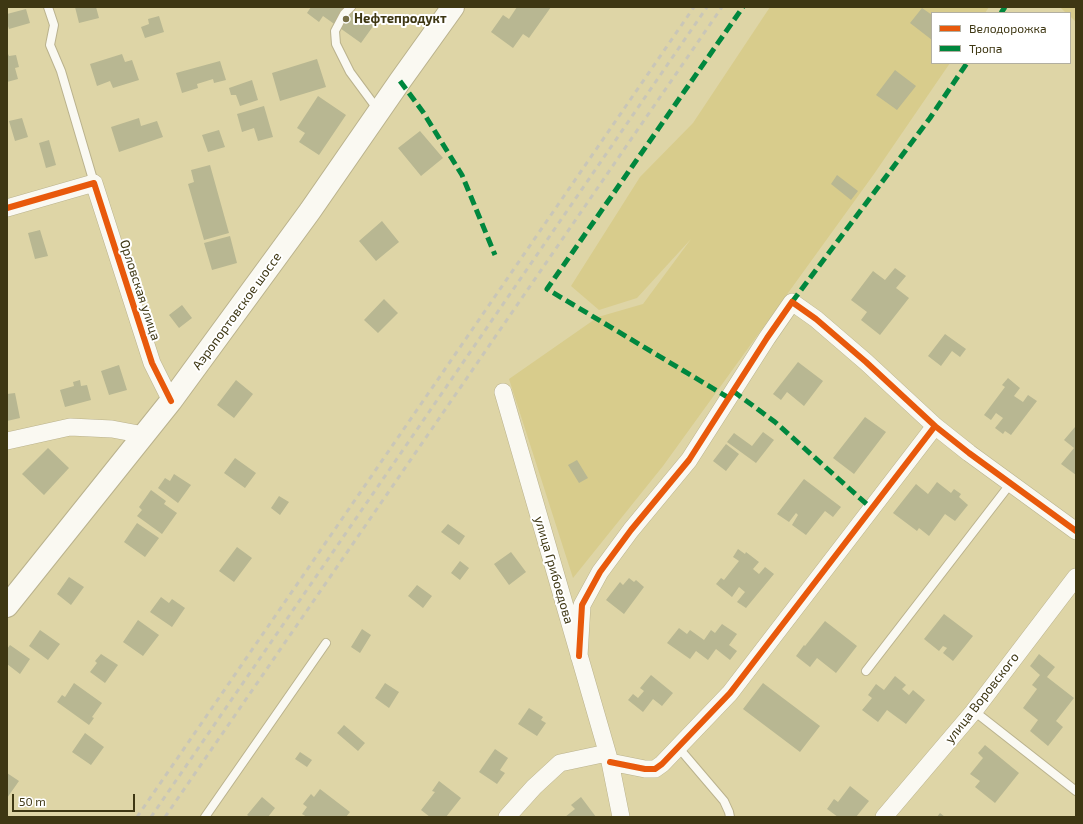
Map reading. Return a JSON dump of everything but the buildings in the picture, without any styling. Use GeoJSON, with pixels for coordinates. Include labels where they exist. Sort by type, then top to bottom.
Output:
{"type":"FeatureCollection","features":[{"type":"Feature","properties":{"kind":"main road","name":"Аэропортовское шоссе"},"geometry":{"type":"LineString","coordinates":[[7,606],[171,401],[310,211],[450,8]]}},
{"type":"Feature","properties":{"kind":"street"},"geometry":{"type":"LineString","coordinates":[[7,208],[94,183]]}},
{"type":"Feature","properties":{"kind":"street","name":"Орловская улица"},"geometry":{"type":"LineString","coordinates":[[94,183],[152,362],[171,401]]}},
{"type":"Feature","properties":{"kind":"street"},"geometry":{"type":"LineString","coordinates":[[579,656],[582,606],[600,572],[631,530],[689,460],[767,338],[792,302],[816,319],[866,362],[935,426],[969,453],[1076,531]]}},
{"type":"Feature","properties":{"kind":"street","name":"улица Грибоедова"},"geometry":{"type":"LineString","coordinates":[[503,392],[608,757],[621,817]]}},
{"type":"Feature","properties":{"kind":"street"},"geometry":{"type":"LineString","coordinates":[[507,817],[534,787],[560,763],[608,757],[645,769],[655,769],[662,764],[730,693],[935,426]]}},
{"type":"Feature","properties":{"kind":"street"},"geometry":{"type":"LineString","coordinates":[[7,441],[70,427],[112,429],[144,435]]}},
{"type":"Feature","properties":{"kind":"street","name":"улица Воровского"},"geometry":{"type":"LineString","coordinates":[[884,817],[974,711],[1076,577]]}},
{"type":"Feature","properties":{"kind":"lane"},"geometry":{"type":"LineString","coordinates":[[48,7],[54,25],[50,44],[61,71],[94,183]]}},
{"type":"Feature","properties":{"kind":"lane"},"geometry":{"type":"LineString","coordinates":[[351,7],[344,14],[334,31],[336,44],[350,72],[379,111]]}},
{"type":"Feature","properties":{"kind":"lane"},"geometry":{"type":"LineString","coordinates":[[866,670],[1010,483]]}},
{"type":"Feature","properties":{"kind":"lane"},"geometry":{"type":"LineString","coordinates":[[205,817],[326,643]]}},
{"type":"Feature","properties":{"kind":"lane"},"geometry":{"type":"LineString","coordinates":[[974,711],[1076,791]]}},
{"type":"Feature","properties":{"kind":"lane"},"geometry":{"type":"LineString","coordinates":[[678,748],[724,801],[730,817]]}},
{"type":"Feature","properties":{"kind":"shaded area"},"geometry":{"type":"Polygon","coordinates":[[[770,7],[989,7],[986,12],[931,12],[931,64],[949,64],[874,174],[663,466],[573,578],[509,379],[598,317],[643,304],[691,239],[637,298],[599,310],[571,286],[640,177],[693,123],[770,7]]]}},
{"type":"Feature","properties":{"kind":"shaded area"},"geometry":{"type":"Polygon","coordinates":[[[1060,7],[1076,7],[1076,22],[1071,17],[1071,12],[1065,12],[1060,7]]]}},
{"type":"Feature","properties":{"kind":"railway"},"geometry":{"type":"LineString","coordinates":[[137,817],[694,7]]}},
{"type":"Feature","properties":{"kind":"railway"},"geometry":{"type":"LineString","coordinates":[[151,817],[707,7]]}},
{"type":"Feature","properties":{"kind":"railway"},"geometry":{"type":"LineString","coordinates":[[165,817],[722,7]]}},
{"type":"Feature","properties":{"kind":"marked path"},"geometry":{"type":"LineString","coordinates":[[729,398],[547,289],[743,7]]}},
{"type":"Feature","properties":{"kind":"marked path"},"geometry":{"type":"LineString","coordinates":[[1002,12],[1005,7]]}},
{"type":"Feature","properties":{"kind":"marked path"},"geometry":{"type":"LineString","coordinates":[[792,302],[930,118],[966,64]]}},
{"type":"Feature","properties":{"kind":"marked path"},"geometry":{"type":"LineString","coordinates":[[400,81],[423,112],[462,175],[495,255]]}},
{"type":"Feature","properties":{"kind":"marked path"},"geometry":{"type":"LineString","coordinates":[[733,391],[775,422],[871,508]]}},
{"type":"Feature","properties":{"kind":"cycle path"},"geometry":{"type":"LineString","coordinates":[[7,208],[94,183],[152,363],[171,401]]}},
{"type":"Feature","properties":{"kind":"cycle path"},"geometry":{"type":"LineString","coordinates":[[579,656],[582,605],[600,572],[631,530],[689,460],[767,338],[792,302],[816,319],[866,362],[935,426],[969,453],[1076,531]]}},
{"type":"Feature","properties":{"kind":"cycle path"},"geometry":{"type":"LineString","coordinates":[[610,762],[645,769],[655,769],[662,764],[730,693],[935,426]]}},
{"type":"Feature","properties":{"kind":"place","name":"Нефтепродукт"},"geometry":{"type":"Point","coordinates":[346,19]}}]}
